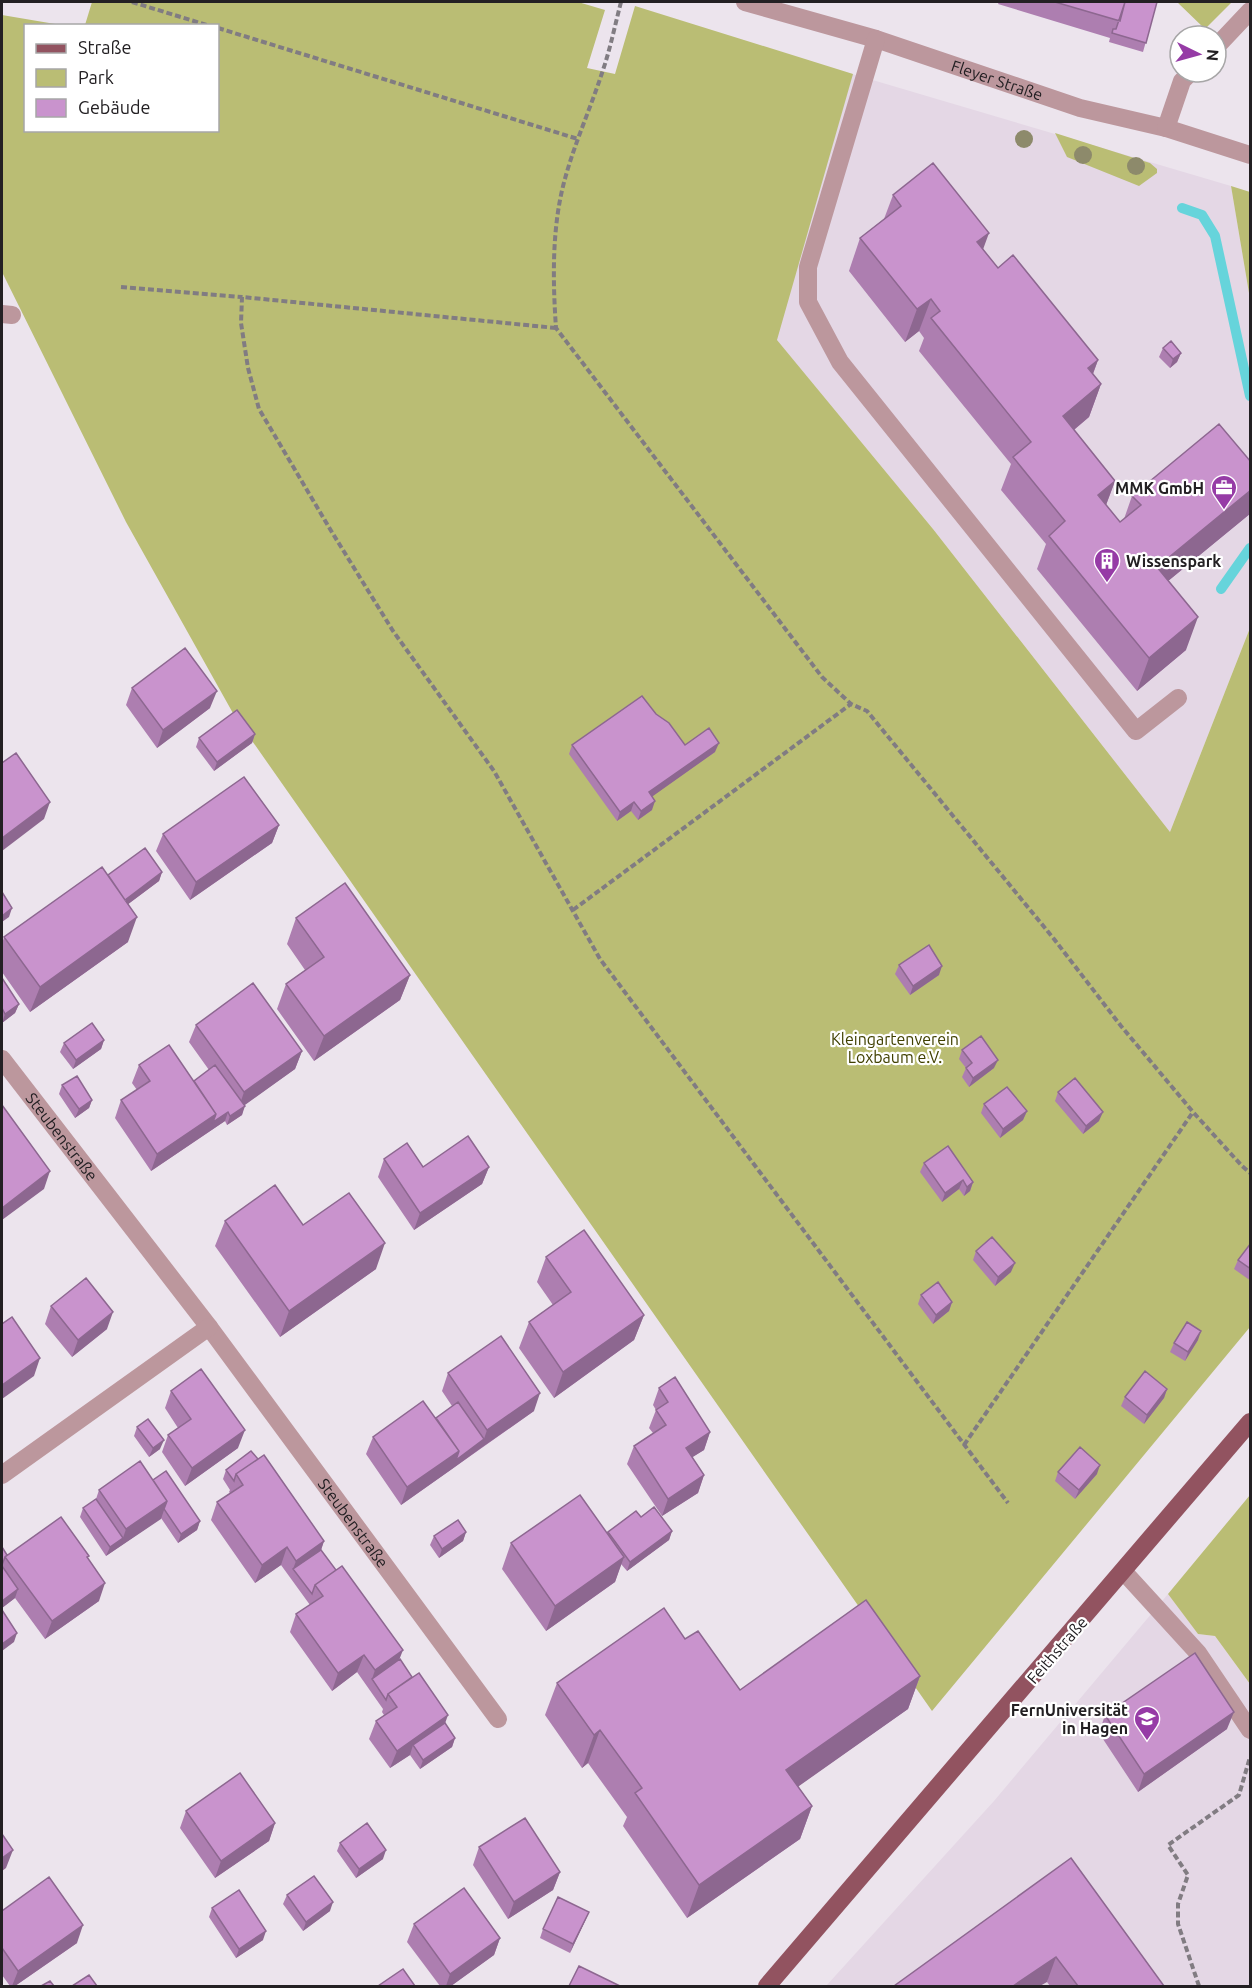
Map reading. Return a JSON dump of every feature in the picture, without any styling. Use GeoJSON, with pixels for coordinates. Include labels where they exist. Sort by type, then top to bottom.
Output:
{"type":"FeatureCollection","features":[{"type":"Feature","properties":{"kind":"main road","name":"Feithstraße"},"geometry":{"type":"LineString","coordinates":[[767,1986],[1251,1422]]}},
{"type":"Feature","properties":{"kind":"street","name":"Fleyer Straße"},"geometry":{"type":"LineString","coordinates":[[745,2],[876,39],[1080,108],[1166,128],[1251,155]]}},
{"type":"Feature","properties":{"kind":"street"},"geometry":{"type":"LineString","coordinates":[[1228,35],[1251,11]]}},
{"type":"Feature","properties":{"kind":"street"},"geometry":{"type":"LineString","coordinates":[[876,39],[808,267],[808,303],[840,362],[1136,731],[1178,698]]}},
{"type":"Feature","properties":{"kind":"street"},"geometry":{"type":"LineString","coordinates":[[1166,128],[1181,84]]}},
{"type":"Feature","properties":{"kind":"street","name":"Steubenstraße"},"geometry":{"type":"LineString","coordinates":[[2,1059],[209,1327],[498,1719]]}},
{"type":"Feature","properties":{"kind":"street"},"geometry":{"type":"LineString","coordinates":[[2,1475],[209,1327]]}},
{"type":"Feature","properties":{"kind":"street"},"geometry":{"type":"LineString","coordinates":[[1124,1572],[1198,1653],[1251,1730]]}},
{"type":"Feature","properties":{"kind":"path"},"geometry":{"type":"LineString","coordinates":[[132,2],[204,24]]}},
{"type":"Feature","properties":{"kind":"path"},"geometry":{"type":"LineString","coordinates":[[621,2],[603,71],[561,195],[554,290],[556,328],[822,677],[851,704],[867,711],[1192,1112],[1251,1173]]}},
{"type":"Feature","properties":{"kind":"path"},"geometry":{"type":"LineString","coordinates":[[219,28],[578,140]]}},
{"type":"Feature","properties":{"kind":"path"},"geometry":{"type":"LineString","coordinates":[[121,287],[556,328]]}},
{"type":"Feature","properties":{"kind":"path"},"geometry":{"type":"LineString","coordinates":[[242,297],[242,334],[259,409],[393,631],[494,771],[600,959],[1008,1503]]}},
{"type":"Feature","properties":{"kind":"path"},"geometry":{"type":"LineString","coordinates":[[573,910],[851,704]]}},
{"type":"Feature","properties":{"kind":"path"},"geometry":{"type":"LineString","coordinates":[[964,1445],[1192,1112]]}},
{"type":"Feature","properties":{"kind":"path"},"geometry":{"type":"LineString","coordinates":[[1199,1986],[1178,1924],[1178,1904],[1188,1875],[1167,1845],[1239,1795],[1251,1756]]}},
{"type":"Feature","properties":{"kind":"shaded area"},"geometry":{"type":"Polygon","coordinates":[[[832,68],[1231,186],[1250,299],[1250,628],[1170,832],[933,529],[751,309],[832,68]]]}},
{"type":"Feature","properties":{"kind":"shaded area","name":"FernUniversität in Hagen"},"geometry":{"type":"Polygon","coordinates":[[[1168,1594],[1198,1634],[1215,1636],[1250,1684],[1250,1986],[826,1986],[994,1801],[1168,1594]]]}},
{"type":"Feature","properties":{"kind":"green space","name":"Kleingartenverein Loxbaum e.V."},"geometry":{"type":"Polygon","coordinates":[[[92,2],[578,2],[605,10],[587,68],[615,74],[635,6],[853,74],[777,340],[933,529],[1170,832],[1250,628],[1250,1327],[932,1711],[234,715],[126,522],[2,272],[2,15],[55,24],[24,24],[24,132],[219,132],[219,24],[85,24],[92,2]]]}},
{"type":"Feature","properties":{"kind":"green space"},"geometry":{"type":"Polygon","coordinates":[[[1177,2],[1232,2],[1210,24],[1200,24],[1177,2]]]}},
{"type":"Feature","properties":{"kind":"green space"},"geometry":{"type":"Polygon","coordinates":[[[1055,133],[1150,163],[1157,169],[1157,173],[1139,186],[1067,157],[1055,133]]]}},
{"type":"Feature","properties":{"kind":"green space"},"geometry":{"type":"Polygon","coordinates":[[[1231,186],[1250,192],[1250,299],[1231,186]]]}},
{"type":"Feature","properties":{"kind":"green space"},"geometry":{"type":"Polygon","coordinates":[[[1250,1495],[1250,1684],[1215,1636],[1198,1634],[1168,1594],[1250,1495]]]}},
{"type":"Feature","properties":{"kind":"building"},"geometry":{"type":"Polygon","coordinates":[[[1055,2],[1125,2],[1120,21],[1055,2]]]}},
{"type":"Feature","properties":{"kind":"building"},"geometry":{"type":"Polygon","coordinates":[[[1125,2],[1157,2],[1146,43],[1112,33],[1113,29],[1116,29],[1125,2]]]}},
{"type":"Feature","properties":{"kind":"building"},"geometry":{"type":"Polygon","coordinates":[[[933,163],[989,233],[977,242],[998,268],[1013,255],[1098,360],[1088,368],[1101,384],[1063,416],[1115,481],[1098,495],[1120,522],[1141,505],[1132,496],[1219,424],[1251,462],[1251,490],[1157,567],[1198,617],[1149,658],[1049,536],[1065,521],[1013,457],[1031,442],[931,318],[940,311],[931,299],[917,309],[860,238],[901,206],[893,195],[933,163]]]}},
{"type":"Feature","properties":{"kind":"building"},"geometry":{"type":"Polygon","coordinates":[[[1171,341],[1181,353],[1173,359],[1163,348],[1171,341]]]}},
{"type":"Feature","properties":{"kind":"building"},"geometry":{"type":"Polygon","coordinates":[[[185,648],[217,691],[163,730],[132,688],[185,648]]]}},
{"type":"Feature","properties":{"kind":"building"},"geometry":{"type":"Polygon","coordinates":[[[642,696],[656,714],[669,723],[685,745],[709,728],[719,743],[649,792],[655,801],[641,811],[634,802],[620,812],[572,745],[642,696]]]}},
{"type":"Feature","properties":{"kind":"building"},"geometry":{"type":"Polygon","coordinates":[[[237,710],[255,734],[217,762],[199,738],[237,710]]]}},
{"type":"Feature","properties":{"kind":"building"},"geometry":{"type":"Polygon","coordinates":[[[16,753],[50,802],[2,838],[2,763],[16,753]]]}},
{"type":"Feature","properties":{"kind":"building"},"geometry":{"type":"Polygon","coordinates":[[[244,777],[279,825],[196,882],[163,834],[244,777]]]}},
{"type":"Feature","properties":{"kind":"building"},"geometry":{"type":"Polygon","coordinates":[[[145,848],[162,872],[125,900],[108,875],[145,848]]]}},
{"type":"Feature","properties":{"kind":"building"},"geometry":{"type":"Polygon","coordinates":[[[102,867],[137,917],[40,987],[4,937],[102,867]]]}},
{"type":"Feature","properties":{"kind":"building"},"geometry":{"type":"Polygon","coordinates":[[[345,883],[410,975],[324,1036],[286,984],[324,957],[296,918],[345,883]]]}},
{"type":"Feature","properties":{"kind":"building"},"geometry":{"type":"Polygon","coordinates":[[[2,892],[12,908],[2,916],[2,892]]]}},
{"type":"Feature","properties":{"kind":"building"},"geometry":{"type":"Polygon","coordinates":[[[929,945],[942,966],[913,986],[899,965],[929,945]]]}},
{"type":"Feature","properties":{"kind":"building"},"geometry":{"type":"Polygon","coordinates":[[[2,978],[19,1004],[5,1014],[2,1008],[2,978]]]}},
{"type":"Feature","properties":{"kind":"building"},"geometry":{"type":"Polygon","coordinates":[[[253,983],[302,1051],[244,1092],[196,1025],[253,983]]]}},
{"type":"Feature","properties":{"kind":"building"},"geometry":{"type":"Polygon","coordinates":[[[92,1023],[104,1040],[76,1060],[64,1043],[92,1023]]]}},
{"type":"Feature","properties":{"kind":"building"},"geometry":{"type":"Polygon","coordinates":[[[981,1036],[998,1060],[973,1078],[966,1068],[972,1063],[962,1050],[981,1036]]]}},
{"type":"Feature","properties":{"kind":"building"},"geometry":{"type":"Polygon","coordinates":[[[169,1045],[216,1114],[157,1154],[121,1100],[150,1081],[139,1065],[169,1045]]]}},
{"type":"Feature","properties":{"kind":"building"},"geometry":{"type":"Polygon","coordinates":[[[215,1065],[245,1106],[230,1116],[228,1112],[213,1122],[216,1114],[194,1081],[215,1065]]]}},
{"type":"Feature","properties":{"kind":"building"},"geometry":{"type":"Polygon","coordinates":[[[77,1076],[92,1100],[79,1109],[62,1085],[77,1076]]]}},
{"type":"Feature","properties":{"kind":"building"},"geometry":{"type":"Polygon","coordinates":[[[1075,1078],[1103,1112],[1086,1126],[1058,1092],[1075,1078]]]}},
{"type":"Feature","properties":{"kind":"building"},"geometry":{"type":"Polygon","coordinates":[[[1007,1087],[1027,1111],[1003,1129],[984,1104],[1007,1087]]]}},
{"type":"Feature","properties":{"kind":"building"},"geometry":{"type":"Polygon","coordinates":[[[2,1105],[50,1171],[2,1208],[2,1105]]]}},
{"type":"Feature","properties":{"kind":"building"},"geometry":{"type":"Polygon","coordinates":[[[468,1136],[489,1167],[420,1213],[384,1159],[407,1143],[423,1167],[468,1136]]]}},
{"type":"Feature","properties":{"kind":"building"},"geometry":{"type":"Polygon","coordinates":[[[948,1146],[973,1182],[967,1187],[963,1180],[945,1193],[924,1163],[948,1146]]]}},
{"type":"Feature","properties":{"kind":"building"},"geometry":{"type":"Polygon","coordinates":[[[275,1185],[303,1225],[349,1193],[385,1243],[289,1311],[225,1221],[275,1185]]]}},
{"type":"Feature","properties":{"kind":"building"},"geometry":{"type":"Polygon","coordinates":[[[584,1230],[644,1315],[563,1372],[529,1322],[571,1292],[546,1257],[584,1230]]]}},
{"type":"Feature","properties":{"kind":"building"},"geometry":{"type":"Polygon","coordinates":[[[992,1237],[1015,1263],[998,1277],[976,1251],[992,1237]]]}},
{"type":"Feature","properties":{"kind":"building"},"geometry":{"type":"Polygon","coordinates":[[[1251,1243],[1251,1269],[1238,1260],[1251,1243]]]}},
{"type":"Feature","properties":{"kind":"building"},"geometry":{"type":"Polygon","coordinates":[[[86,1278],[113,1312],[78,1340],[51,1306],[86,1278]]]}},
{"type":"Feature","properties":{"kind":"building"},"geometry":{"type":"Polygon","coordinates":[[[938,1282],[952,1302],[936,1315],[921,1295],[938,1282]]]}},
{"type":"Feature","properties":{"kind":"building"},"geometry":{"type":"Polygon","coordinates":[[[12,1317],[40,1358],[2,1385],[2,1324],[12,1317]]]}},
{"type":"Feature","properties":{"kind":"building"},"geometry":{"type":"Polygon","coordinates":[[[1187,1322],[1201,1331],[1188,1352],[1174,1343],[1187,1322]]]}},
{"type":"Feature","properties":{"kind":"building"},"geometry":{"type":"Polygon","coordinates":[[[501,1336],[540,1393],[487,1430],[448,1373],[501,1336]]]}},
{"type":"Feature","properties":{"kind":"building"},"geometry":{"type":"Polygon","coordinates":[[[201,1369],[245,1430],[192,1468],[168,1435],[191,1419],[171,1391],[201,1369]]]}},
{"type":"Feature","properties":{"kind":"building"},"geometry":{"type":"Polygon","coordinates":[[[1145,1371],[1167,1389],[1147,1415],[1125,1397],[1145,1371]]]}},
{"type":"Feature","properties":{"kind":"building"},"geometry":{"type":"Polygon","coordinates":[[[675,1377],[710,1432],[686,1448],[704,1475],[668,1499],[634,1446],[666,1425],[656,1410],[668,1402],[659,1388],[675,1377]]]}},
{"type":"Feature","properties":{"kind":"building"},"geometry":{"type":"Polygon","coordinates":[[[423,1401],[459,1451],[407,1487],[373,1437],[423,1401]]]}},
{"type":"Feature","properties":{"kind":"building"},"geometry":{"type":"Polygon","coordinates":[[[458,1402],[484,1439],[456,1460],[459,1451],[436,1418],[458,1402]]]}},
{"type":"Feature","properties":{"kind":"building"},"geometry":{"type":"Polygon","coordinates":[[[148,1419],[164,1440],[153,1448],[137,1427],[148,1419]]]}},
{"type":"Feature","properties":{"kind":"building"},"geometry":{"type":"Polygon","coordinates":[[[1080,1447],[1100,1465],[1079,1490],[1058,1472],[1080,1447]]]}},
{"type":"Feature","properties":{"kind":"building"},"geometry":{"type":"Polygon","coordinates":[[[251,1451],[258,1459],[236,1474],[234,1481],[226,1470],[251,1451]]]}},
{"type":"Feature","properties":{"kind":"building"},"geometry":{"type":"Polygon","coordinates":[[[264,1455],[324,1541],[296,1561],[287,1547],[262,1565],[217,1502],[243,1485],[236,1474],[264,1455]]]}},
{"type":"Feature","properties":{"kind":"building"},"geometry":{"type":"Polygon","coordinates":[[[140,1461],[167,1501],[126,1529],[99,1490],[140,1461]]]}},
{"type":"Feature","properties":{"kind":"building"},"geometry":{"type":"Polygon","coordinates":[[[166,1471],[200,1521],[181,1534],[164,1509],[167,1501],[153,1480],[166,1471]]]}},
{"type":"Feature","properties":{"kind":"building"},"geometry":{"type":"Polygon","coordinates":[[[580,1495],[624,1557],[555,1606],[511,1543],[580,1495]]]}},
{"type":"Feature","properties":{"kind":"building"},"geometry":{"type":"Polygon","coordinates":[[[96,1499],[123,1538],[110,1547],[83,1508],[96,1499]]]}},
{"type":"Feature","properties":{"kind":"building"},"geometry":{"type":"Polygon","coordinates":[[[654,1507],[672,1531],[630,1562],[608,1532],[636,1511],[641,1517],[654,1507]]]}},
{"type":"Feature","properties":{"kind":"building"},"geometry":{"type":"Polygon","coordinates":[[[61,1517],[105,1583],[52,1621],[5,1557],[61,1517]]]}},
{"type":"Feature","properties":{"kind":"building"},"geometry":{"type":"Polygon","coordinates":[[[458,1520],[466,1532],[442,1549],[434,1536],[458,1520]]]}},
{"type":"Feature","properties":{"kind":"building"},"geometry":{"type":"Polygon","coordinates":[[[2,1547],[7,1555],[2,1565],[2,1547]]]}},
{"type":"Feature","properties":{"kind":"building"},"geometry":{"type":"Polygon","coordinates":[[[321,1550],[336,1570],[315,1585],[312,1594],[293,1569],[321,1550]]]}},
{"type":"Feature","properties":{"kind":"building"},"geometry":{"type":"Polygon","coordinates":[[[2,1566],[18,1589],[2,1601],[2,1566]]]}},
{"type":"Feature","properties":{"kind":"building"},"geometry":{"type":"Polygon","coordinates":[[[342,1566],[403,1650],[375,1670],[364,1655],[338,1673],[296,1614],[323,1596],[315,1585],[342,1566]]]}},
{"type":"Feature","properties":{"kind":"building"},"geometry":{"type":"Polygon","coordinates":[[[866,1600],[920,1676],[786,1770],[812,1806],[699,1885],[635,1793],[642,1788],[600,1730],[594,1735],[557,1683],[664,1608],[685,1639],[698,1631],[740,1690],[866,1600]]]}},
{"type":"Feature","properties":{"kind":"building"},"geometry":{"type":"Polygon","coordinates":[[[2,1610],[17,1633],[2,1644],[2,1610]]]}},
{"type":"Feature","properties":{"kind":"building"},"geometry":{"type":"Polygon","coordinates":[[[1195,1653],[1234,1712],[1144,1774],[1105,1715],[1195,1653]]]}},
{"type":"Feature","properties":{"kind":"building"},"geometry":{"type":"Polygon","coordinates":[[[400,1659],[412,1677],[388,1694],[386,1700],[372,1679],[400,1659]]]}},
{"type":"Feature","properties":{"kind":"building"},"geometry":{"type":"Polygon","coordinates":[[[419,1673],[448,1715],[397,1751],[376,1721],[397,1707],[388,1694],[419,1673]]]}},
{"type":"Feature","properties":{"kind":"building"},"geometry":{"type":"Polygon","coordinates":[[[445,1723],[455,1738],[423,1760],[413,1745],[445,1723]]]}},
{"type":"Feature","properties":{"kind":"building"},"geometry":{"type":"Polygon","coordinates":[[[240,1773],[275,1823],[221,1861],[186,1811],[240,1773]]]}},
{"type":"Feature","properties":{"kind":"building"},"geometry":{"type":"Polygon","coordinates":[[[525,1818],[560,1872],[514,1902],[479,1847],[525,1818]]]}},
{"type":"Feature","properties":{"kind":"building"},"geometry":{"type":"Polygon","coordinates":[[[367,1823],[386,1850],[359,1869],[340,1843],[367,1823]]]}},
{"type":"Feature","properties":{"kind":"building"},"geometry":{"type":"Polygon","coordinates":[[[2,1834],[13,1850],[2,1858],[2,1834]]]}},
{"type":"Feature","properties":{"kind":"building"},"geometry":{"type":"Polygon","coordinates":[[[1071,1858],[1164,1986],[1078,1986],[1056,1957],[1013,1986],[894,1986],[1071,1858]]]}},
{"type":"Feature","properties":{"kind":"building"},"geometry":{"type":"Polygon","coordinates":[[[314,1876],[333,1902],[306,1922],[287,1895],[314,1876]]]}},
{"type":"Feature","properties":{"kind":"building"},"geometry":{"type":"Polygon","coordinates":[[[49,1877],[83,1925],[18,1971],[2,1948],[2,1911],[49,1877]]]}},
{"type":"Feature","properties":{"kind":"building"},"geometry":{"type":"Polygon","coordinates":[[[464,1888],[500,1938],[450,1974],[414,1924],[464,1888]]]}},
{"type":"Feature","properties":{"kind":"building"},"geometry":{"type":"Polygon","coordinates":[[[239,1890],[266,1931],[239,1949],[212,1908],[239,1890]]]}},
{"type":"Feature","properties":{"kind":"building"},"geometry":{"type":"Polygon","coordinates":[[[558,1897],[589,1912],[573,1944],[543,1929],[558,1897]]]}},
{"type":"Feature","properties":{"kind":"building"},"geometry":{"type":"Polygon","coordinates":[[[579,1966],[620,1986],[569,1986],[579,1966]]]}},
{"type":"Feature","properties":{"kind":"building"},"geometry":{"type":"Polygon","coordinates":[[[403,1969],[415,1986],[378,1986],[403,1969]]]}},
{"type":"Feature","properties":{"kind":"building"},"geometry":{"type":"Polygon","coordinates":[[[89,1975],[97,1986],[72,1986],[89,1975]]]}},
{"type":"Feature","properties":{"kind":"building"},"geometry":{"type":"Polygon","coordinates":[[[50,1981],[54,1986],[41,1986],[50,1981]]]}},
{"type":"Feature","properties":{"kind":"waterway"},"geometry":{"type":"LineString","coordinates":[[1182,208],[1202,215],[1215,236],[1250,396]]}},
{"type":"Feature","properties":{"kind":"waterway"},"geometry":{"type":"LineString","coordinates":[[1221,589],[1250,548]]}},
{"type":"Feature","properties":{"kind":"place","name":"MMK GmbH"},"geometry":{"type":"Point","coordinates":[1224,511]}},
{"type":"Feature","properties":{"kind":"place","name":"Wissenspark"},"geometry":{"type":"Point","coordinates":[1107,584]}},
{"type":"Feature","properties":{"kind":"place","name":"FernUniversität in Hagen"},"geometry":{"type":"Point","coordinates":[1147,1742]}}]}
